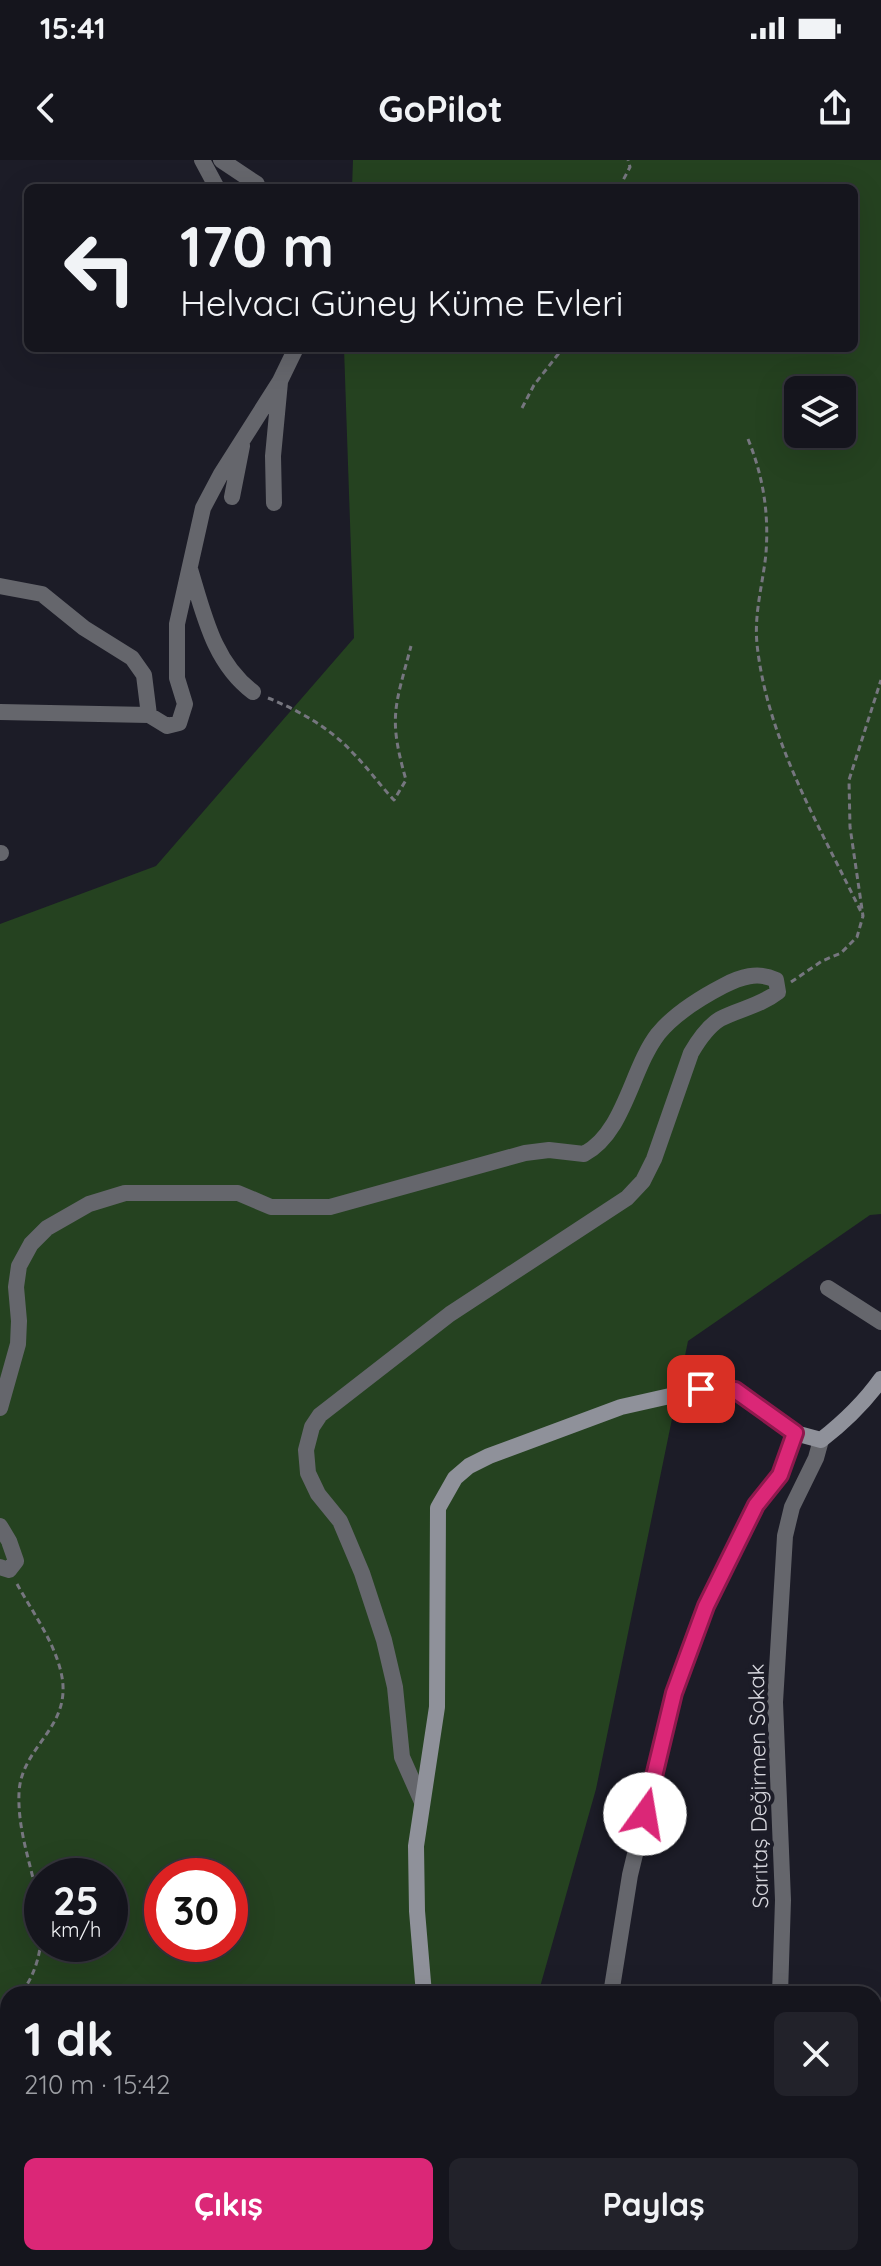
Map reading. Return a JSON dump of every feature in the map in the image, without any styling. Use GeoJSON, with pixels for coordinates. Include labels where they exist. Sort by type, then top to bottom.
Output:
{"type":"FeatureCollection","features":[{"type":"Feature","properties":{"kind":"street"},"geometry":{"type":"LineString","coordinates":[[202,160],[215,184]]}},
{"type":"Feature","properties":{"kind":"street"},"geometry":{"type":"LineString","coordinates":[[221,160],[257,184]]}},
{"type":"Feature","properties":{"kind":"street"},"geometry":{"type":"LineString","coordinates":[[0,712],[149,715],[167,726],[179,723],[185,704],[177,678],[177,624],[203,508],[280,381],[294,352]]}},
{"type":"Feature","properties":{"kind":"street"},"geometry":{"type":"LineString","coordinates":[[274,503],[273,456],[280,381]]}},
{"type":"Feature","properties":{"kind":"street"},"geometry":{"type":"LineString","coordinates":[[232,497],[244,436]]}},
{"type":"Feature","properties":{"kind":"street"},"geometry":{"type":"LineString","coordinates":[[190,568],[205,619],[223,661],[235,679],[253,692]]}},
{"type":"Feature","properties":{"kind":"street"},"geometry":{"type":"LineString","coordinates":[[0,586],[42,594],[84,628],[132,658],[144,675],[149,715]]}},
{"type":"Feature","properties":{"kind":"street"},"geometry":{"type":"LineString","coordinates":[[0,1408],[19,1332],[16,1287],[19,1266],[38,1236],[67,1215],[89,1204],[125,1193],[238,1193],[271,1207],[330,1207],[525,1153],[549,1150],[584,1154],[603,1140],[656,1036],[672,1019],[711,993],[742,978],[766,974],[776,980],[778,992],[749,1009],[718,1020],[697,1044],[691,1053],[654,1159],[643,1181],[627,1198],[450,1314],[320,1415],[312,1427],[306,1450],[308,1473],[318,1494],[340,1521],[362,1573],[384,1640],[395,1687],[402,1757],[422,1802]]}},
{"type":"Feature","properties":{"kind":"street"},"geometry":{"type":"LineString","coordinates":[[828,1288],[881,1322]]}},
{"type":"Feature","properties":{"kind":"street"},"geometry":{"type":"LineString","coordinates":[[423,1986],[416,1846],[437,1707],[438,1508],[455,1478],[469,1466],[489,1456],[621,1407],[701,1389],[735,1390],[795,1433],[821,1440],[846,1420],[881,1379]]}},
{"type":"Feature","properties":{"kind":"street"},"geometry":{"type":"LineString","coordinates":[[612,1986],[630,1875],[674,1693],[706,1606],[756,1505],[780,1475],[795,1433]]}},
{"type":"Feature","properties":{"kind":"street","name":"Sarıtaş Değirmen Sokak"},"geometry":{"type":"LineString","coordinates":[[780,1986],[783,1900],[775,1702],[785,1536],[792,1507],[816,1458],[821,1440]]}},
{"type":"Feature","properties":{"kind":"street"},"geometry":{"type":"LineString","coordinates":[[0,1526],[16,1561],[4,1568]]}},
{"type":"Feature","properties":{"kind":"path"},"geometry":{"type":"LineString","coordinates":[[621,184],[630,167],[628,160]]}},
{"type":"Feature","properties":{"kind":"path"},"geometry":{"type":"LineString","coordinates":[[522,408],[559,352]]}},
{"type":"Feature","properties":{"kind":"path"},"geometry":{"type":"LineString","coordinates":[[748,439],[766,505],[766,551],[756,620],[765,689],[786,754],[863,916]]}},
{"type":"Feature","properties":{"kind":"path"},"geometry":{"type":"LineString","coordinates":[[253,692],[296,709],[333,735],[351,750],[394,800],[406,780],[394,735],[394,712],[411,646]]}},
{"type":"Feature","properties":{"kind":"path"},"geometry":{"type":"LineString","coordinates":[[778,992],[822,961],[841,953],[857,937],[863,916],[850,827],[849,780],[881,680]]}},
{"type":"Feature","properties":{"kind":"path"},"geometry":{"type":"LineString","coordinates":[[4,1568],[57,1656],[62,1679],[63,1702],[55,1723],[28,1761],[20,1781],[18,1804],[42,1943],[38,1965],[26,1986]]}},
{"type":"Feature","properties":{"kind":"green space"},"geometry":{"type":"Polygon","coordinates":[[[353,160],[881,160],[881,1214],[870,1215],[688,1341],[596,1789],[540,1986],[0,1986],[0,924],[156,866],[354,638],[344,352],[858,352],[858,184],[352,184],[353,160]]]}},
{"type":"Feature","properties":{"kind":"route"},"geometry":{"type":"LineString","coordinates":[[645,1814],[674,1693],[706,1606],[756,1505],[780,1475],[795,1433],[735,1390],[701,1389]]}}]}
